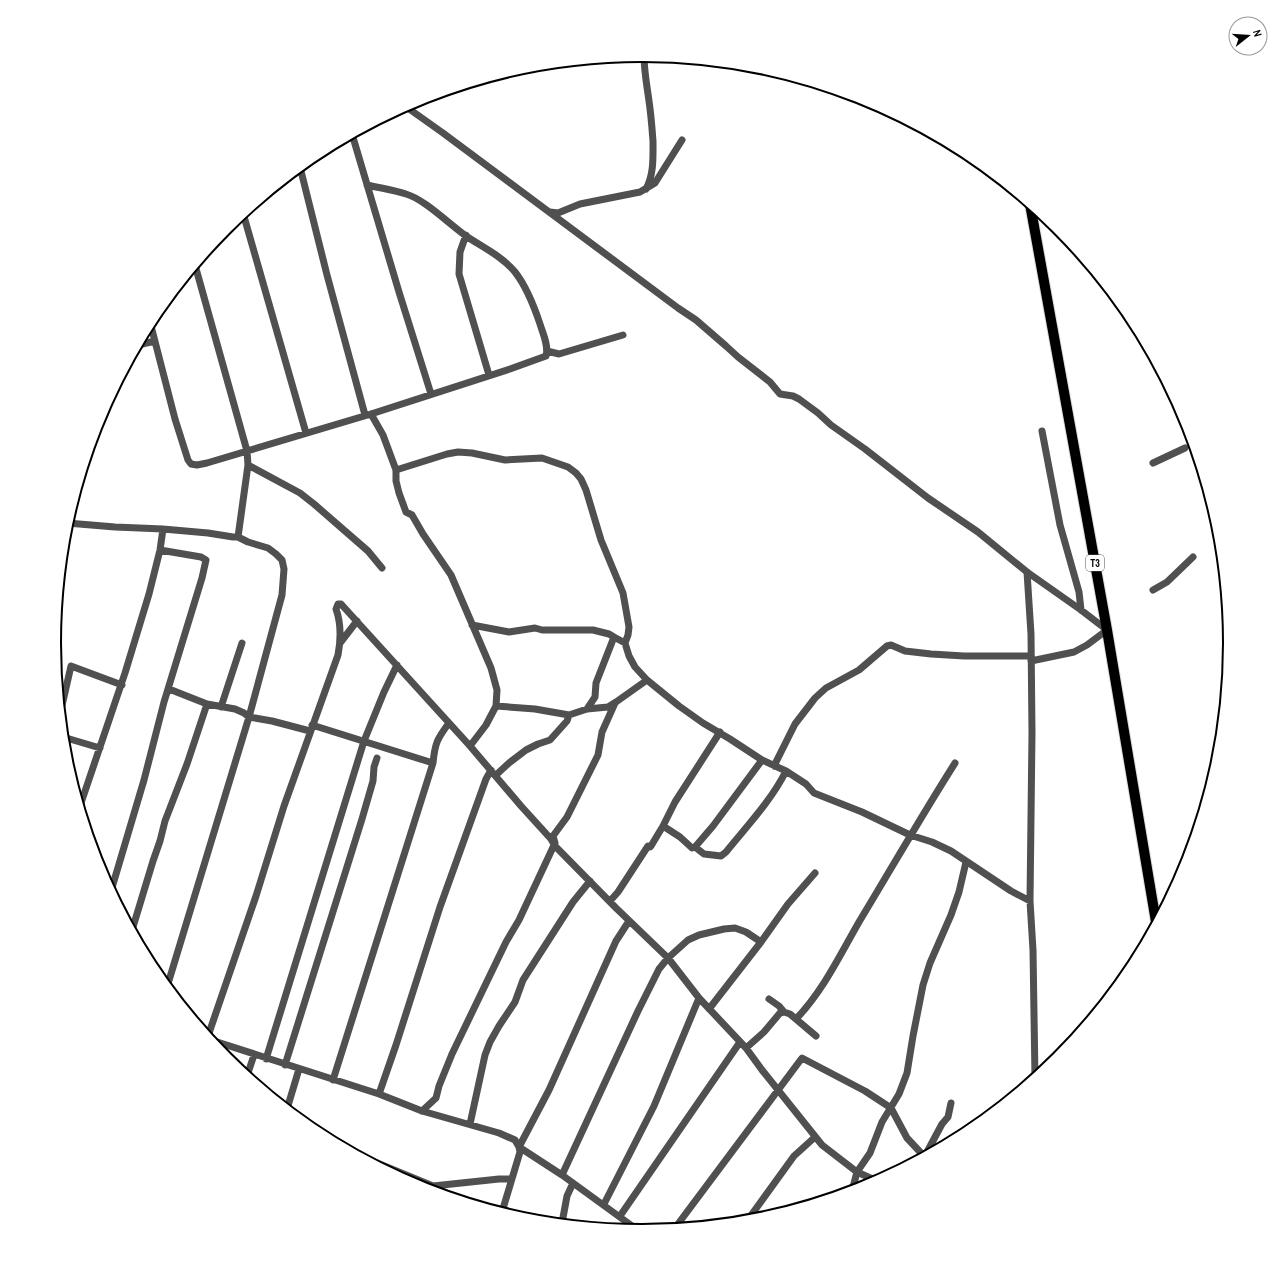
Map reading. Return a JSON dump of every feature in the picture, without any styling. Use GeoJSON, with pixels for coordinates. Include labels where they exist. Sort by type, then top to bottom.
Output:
{"type":"FeatureCollection","features":[{"type":"Feature","properties":{"kind":"highway","name":"T3"},"geometry":{"type":"LineString","coordinates":[[1031,212],[1107,630],[1155,915]]}},
{"type":"Feature","properties":{"kind":"street"},"geometry":{"type":"LineString","coordinates":[[644,62],[651,112],[653,149],[652,173],[645,189]]}},
{"type":"Feature","properties":{"kind":"street"},"geometry":{"type":"LineString","coordinates":[[411,110],[696,320],[738,358],[770,382],[780,394],[793,396],[800,399],[831,425],[865,449],[928,498],[978,532],[1027,572],[1107,630],[1087,645],[1074,652],[1031,659],[914,653],[891,645],[887,646],[859,670],[830,685],[815,698],[795,724],[774,766]]}},
{"type":"Feature","properties":{"kind":"street"},"geometry":{"type":"LineString","coordinates":[[354,139],[431,394]]}},
{"type":"Feature","properties":{"kind":"street"},"geometry":{"type":"LineString","coordinates":[[550,212],[558,213],[580,204],[640,192],[655,183],[682,140]]}},
{"type":"Feature","properties":{"kind":"street"},"geometry":{"type":"LineString","coordinates":[[301,173],[327,275],[368,415],[383,435],[396,470],[396,481],[406,512],[412,515],[451,575],[491,668],[497,690],[496,706],[486,725],[470,746]]}},
{"type":"Feature","properties":{"kind":"street"},"geometry":{"type":"LineString","coordinates":[[152,331],[175,419],[188,460],[191,464],[197,465],[368,415],[546,356],[546,345],[537,316],[528,295],[515,272],[502,259],[466,235],[422,202],[407,194],[368,185]]}},
{"type":"Feature","properties":{"kind":"street"},"geometry":{"type":"LineString","coordinates":[[245,219],[306,433]]}},
{"type":"Feature","properties":{"kind":"street"},"geometry":{"type":"LineString","coordinates":[[466,235],[460,252],[459,274],[489,375]]}},
{"type":"Feature","properties":{"kind":"street"},"geometry":{"type":"LineString","coordinates":[[196,270],[247,451],[248,465],[238,537]]}},
{"type":"Feature","properties":{"kind":"street"},"geometry":{"type":"LineString","coordinates":[[547,352],[559,354],[622,334]]}},
{"type":"Feature","properties":{"kind":"street"},"geometry":{"type":"LineString","coordinates":[[145,343],[155,341]]}},
{"type":"Feature","properties":{"kind":"street"},"geometry":{"type":"LineString","coordinates":[[1042,432],[1060,525],[1079,592],[1081,610]]}},
{"type":"Feature","properties":{"kind":"street"},"geometry":{"type":"LineString","coordinates":[[1153,463],[1185,448]]}},
{"type":"Feature","properties":{"kind":"street"},"geometry":{"type":"LineString","coordinates":[[396,470],[458,452],[472,453],[505,460],[542,458],[568,467],[581,479],[586,490],[601,540],[622,588],[629,627],[625,643],[629,656],[635,667],[647,680],[703,723],[720,732],[762,760],[786,771],[806,784],[814,792],[862,812],[910,835],[932,842],[951,851],[1011,891],[1030,901]]}},
{"type":"Feature","properties":{"kind":"street"},"geometry":{"type":"LineString","coordinates":[[248,465],[300,493],[368,551],[382,568]]}},
{"type":"Feature","properties":{"kind":"street"},"geometry":{"type":"LineString","coordinates":[[74,524],[164,529],[238,537],[248,542],[268,548],[282,560],[284,569],[282,595],[249,717],[169,980]]}},
{"type":"Feature","properties":{"kind":"street"},"geometry":{"type":"LineString","coordinates":[[83,798],[122,685],[149,594],[164,529]]}},
{"type":"Feature","properties":{"kind":"street"},"geometry":{"type":"LineString","coordinates":[[113,883],[144,780],[164,702],[202,578],[206,560],[201,557],[160,550]]}},
{"type":"Feature","properties":{"kind":"street"},"geometry":{"type":"LineString","coordinates":[[1153,590],[1167,582],[1193,557]]}},
{"type":"Feature","properties":{"kind":"street"},"geometry":{"type":"LineString","coordinates":[[1027,572],[1031,634],[1032,733],[1030,901],[1033,958],[1035,1071]]}},
{"type":"Feature","properties":{"kind":"street"},"geometry":{"type":"LineString","coordinates":[[210,1031],[256,896],[284,806],[338,655],[340,633],[336,606],[338,604],[343,605],[470,746],[554,844],[629,922],[668,958],[699,998],[746,1048],[822,1145],[857,1172],[869,1178]]}},
{"type":"Feature","properties":{"kind":"street"},"geometry":{"type":"LineString","coordinates":[[340,643],[357,621]]}},
{"type":"Feature","properties":{"kind":"street"},"geometry":{"type":"LineString","coordinates":[[472,625],[509,632],[535,628],[542,630],[593,630],[609,634],[625,643]]}},
{"type":"Feature","properties":{"kind":"street"},"geometry":{"type":"LineString","coordinates":[[587,710],[595,697],[596,684],[614,637]]}},
{"type":"Feature","properties":{"kind":"street"},"geometry":{"type":"LineString","coordinates":[[221,707],[242,643]]}},
{"type":"Feature","properties":{"kind":"street"},"geometry":{"type":"LineString","coordinates":[[266,1058],[364,741],[397,665]]}},
{"type":"Feature","properties":{"kind":"street"},"geometry":{"type":"LineString","coordinates":[[64,698],[71,666],[122,685]]}},
{"type":"Feature","properties":{"kind":"street"},"geometry":{"type":"LineString","coordinates":[[496,706],[535,709],[568,715],[608,707],[647,680]]}},
{"type":"Feature","properties":{"kind":"street"},"geometry":{"type":"LineString","coordinates":[[169,689],[207,704],[235,709],[249,717],[311,728],[364,741],[434,763]]}},
{"type":"Feature","properties":{"kind":"street"},"geometry":{"type":"LineString","coordinates":[[422,1111],[436,1098],[439,1086],[452,1054],[506,942],[519,920],[554,844],[553,836],[567,817],[598,755],[602,732],[615,703]]}},
{"type":"Feature","properties":{"kind":"street"},"geometry":{"type":"LineString","coordinates":[[134,924],[165,821],[187,764],[207,704]]}},
{"type":"Feature","properties":{"kind":"street"},"geometry":{"type":"LineString","coordinates":[[379,1094],[440,907],[486,779],[526,750],[550,740],[567,721],[568,715]]}},
{"type":"Feature","properties":{"kind":"street"},"geometry":{"type":"LineString","coordinates":[[333,1080],[434,763],[434,748],[436,741],[449,723]]}},
{"type":"Feature","properties":{"kind":"street"},"geometry":{"type":"LineString","coordinates":[[610,901],[618,892],[648,846],[651,846],[675,802],[720,732]]}},
{"type":"Feature","properties":{"kind":"street"},"geometry":{"type":"LineString","coordinates":[[69,739],[100,748]]}},
{"type":"Feature","properties":{"kind":"street"},"geometry":{"type":"LineString","coordinates":[[285,1065],[362,819],[373,781],[374,767],[377,758]]}},
{"type":"Feature","properties":{"kind":"street"},"geometry":{"type":"LineString","coordinates":[[695,847],[713,826],[762,760]]}},
{"type":"Feature","properties":{"kind":"street"},"geometry":{"type":"LineString","coordinates":[[796,1019],[828,977],[910,835],[955,763]]}},
{"type":"Feature","properties":{"kind":"street"},"geometry":{"type":"LineString","coordinates":[[663,826],[680,837],[692,848],[695,847],[704,854],[721,856],[755,818],[775,792],[786,771]]}},
{"type":"Feature","properties":{"kind":"street"},"geometry":{"type":"LineString","coordinates":[[854,1184],[857,1172],[870,1153],[882,1122],[899,1094],[907,1073],[923,986],[930,963],[953,909],[966,862]]}},
{"type":"Feature","properties":{"kind":"street"},"geometry":{"type":"LineString","coordinates":[[709,1009],[761,942],[788,904],[815,873]]}},
{"type":"Feature","properties":{"kind":"street"},"geometry":{"type":"LineString","coordinates":[[470,1124],[490,1042],[515,1002],[523,980],[573,902],[590,881]]}},
{"type":"Feature","properties":{"kind":"street"},"geometry":{"type":"LineString","coordinates":[[519,1147],[549,1090],[616,941],[629,922]]}},
{"type":"Feature","properties":{"kind":"street"},"geometry":{"type":"LineString","coordinates":[[562,1175],[638,1011],[659,969],[668,958],[688,940],[699,935],[724,929],[735,928],[746,932],[761,942]]}},
{"type":"Feature","properties":{"kind":"street"},"geometry":{"type":"LineString","coordinates":[[604,1204],[654,1106],[699,998]]}},
{"type":"Feature","properties":{"kind":"street"},"geometry":{"type":"LineString","coordinates":[[769,999],[779,1006],[784,1012],[790,1014],[816,1036]]}},
{"type":"Feature","properties":{"kind":"street"},"geometry":{"type":"LineString","coordinates":[[746,1048],[764,1032],[780,1013],[784,1012]]}},
{"type":"Feature","properties":{"kind":"street"},"geometry":{"type":"LineString","coordinates":[[620,1216],[740,1042]]}},
{"type":"Feature","properties":{"kind":"street"},"geometry":{"type":"LineString","coordinates":[[221,1044],[379,1094],[422,1111],[508,1136],[515,1140],[520,1152],[503,1207]]}},
{"type":"Feature","properties":{"kind":"street"},"geometry":{"type":"LineString","coordinates":[[249,1071],[254,1055]]}},
{"type":"Feature","properties":{"kind":"street"},"geometry":{"type":"LineString","coordinates":[[679,1223],[802,1058],[865,1091],[891,1108],[907,1138],[920,1152]]}},
{"type":"Feature","properties":{"kind":"street"},"geometry":{"type":"LineString","coordinates":[[288,1104],[299,1069]]}},
{"type":"Feature","properties":{"kind":"street"},"geometry":{"type":"LineString","coordinates":[[929,1147],[942,1124],[948,1117],[951,1103]]}},
{"type":"Feature","properties":{"kind":"street"},"geometry":{"type":"LineString","coordinates":[[752,1213],[794,1156],[815,1136]]}},
{"type":"Feature","properties":{"kind":"street"},"geometry":{"type":"LineString","coordinates":[[519,1147],[604,1204],[630,1224]]}},
{"type":"Feature","properties":{"kind":"street"},"geometry":{"type":"LineString","coordinates":[[439,1187],[499,1179],[511,1179]]}},
{"type":"Feature","properties":{"kind":"street"},"geometry":{"type":"LineString","coordinates":[[563,1218],[567,1196],[573,1183]]}}]}
